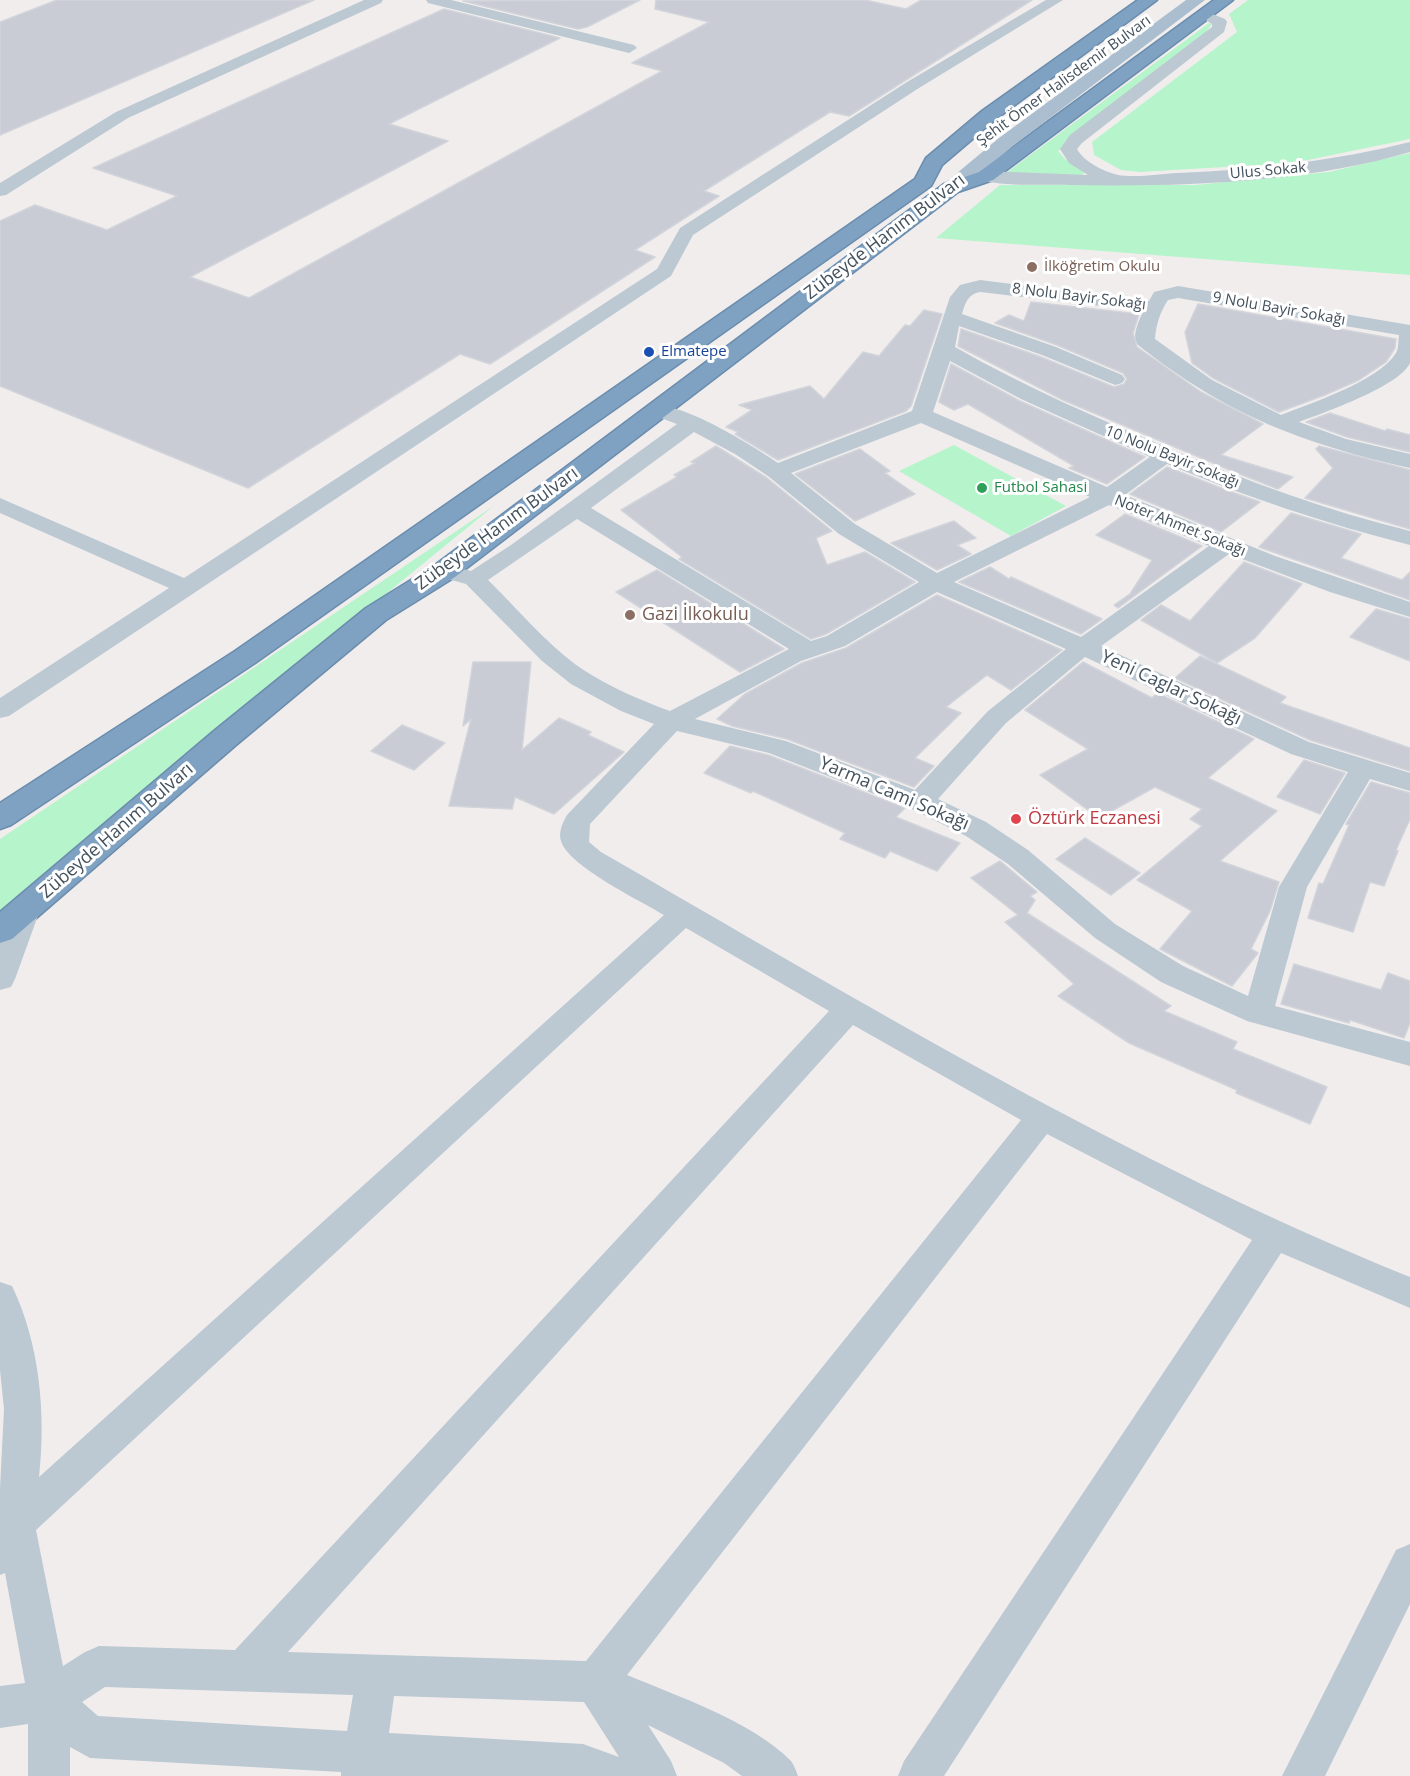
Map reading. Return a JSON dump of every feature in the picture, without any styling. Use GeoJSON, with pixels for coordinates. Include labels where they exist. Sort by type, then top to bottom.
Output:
{"type":"FeatureCollection","features":[{"type":"Feature","properties":{"kind":"highway"},"geometry":{"type":"LineString","coordinates":[[924,182],[933,162],[989,116],[1149,0]]}},
{"type":"Feature","properties":{"kind":"highway"},"geometry":{"type":"LineString","coordinates":[[951,188],[986,176],[1026,148],[1201,7],[1225,0]]}},
{"type":"Feature","properties":{"kind":"highway","name":"Zübeyde Hanım Bulvarı"},"geometry":{"type":"LineString","coordinates":[[0,818],[245,657],[924,182]]}},
{"type":"Feature","properties":{"kind":"highway","name":"Zübeyde Hanım Bulvarı"},"geometry":{"type":"LineString","coordinates":[[0,931],[225,738],[376,614],[445,571],[951,188]]}},
{"type":"Feature","properties":{"kind":"main road","name":"Şehit Ömer Halisdemir Bulvarı"},"geometry":{"type":"LineString","coordinates":[[997,140],[1174,0]]}},
{"type":"Feature","properties":{"kind":"main road","name":"Şehit Ömer Halisdemir Bulvarı"},"geometry":{"type":"LineString","coordinates":[[924,182],[997,140],[1201,7]]}},
{"type":"Feature","properties":{"kind":"main road","name":"Zübeyde Hanım Bulvarı"},"geometry":{"type":"LineString","coordinates":[[951,188],[997,140]]}},
{"type":"Feature","properties":{"kind":"street"},"geometry":{"type":"LineString","coordinates":[[0,191],[122,115],[376,0]]}},
{"type":"Feature","properties":{"kind":"street"},"geometry":{"type":"LineString","coordinates":[[433,0],[629,48]]}},
{"type":"Feature","properties":{"kind":"street"},"geometry":{"type":"LineString","coordinates":[[0,710],[664,272],[686,232],[913,85],[1056,0]]}},
{"type":"Feature","properties":{"kind":"street"},"geometry":{"type":"LineString","coordinates":[[1125,181],[1094,172],[1072,159],[1068,149],[1076,139],[1219,29],[1220,22],[1201,7]]}},
{"type":"Feature","properties":{"kind":"street","name":"Ulus Sokak"},"geometry":{"type":"LineString","coordinates":[[1125,181],[1171,180],[1311,168],[1410,147]]}},
{"type":"Feature","properties":{"kind":"street"},"geometry":{"type":"LineString","coordinates":[[986,176],[1125,181]]}},
{"type":"Feature","properties":{"kind":"street","name":"8 Nolu Bayir Sokağı"},"geometry":{"type":"LineString","coordinates":[[922,415],[925,397],[944,349],[961,293],[968,288],[980,286],[1154,307],[1146,328],[1145,341],[1194,378],[1279,423],[1370,452],[1410,461]]}},
{"type":"Feature","properties":{"kind":"street","name":"9 Nolu Bayir Sokağı"},"geometry":{"type":"LineString","coordinates":[[1154,307],[1161,296],[1187,293],[1409,331]]}},
{"type":"Feature","properties":{"kind":"street"},"geometry":{"type":"LineString","coordinates":[[952,317],[1049,351],[1115,379]]}},
{"type":"Feature","properties":{"kind":"street"},"geometry":{"type":"LineString","coordinates":[[1279,423],[1374,383],[1394,369],[1407,352],[1409,331]]}},
{"type":"Feature","properties":{"kind":"street","name":"10 Nolu Bayir Sokağı"},"geometry":{"type":"LineString","coordinates":[[944,349],[985,374],[1166,456],[1282,502],[1370,529],[1410,538]]}},
{"type":"Feature","properties":{"kind":"street","name":"Yeni Caglar Sokağı"},"geometry":{"type":"LineString","coordinates":[[657,410],[693,423],[743,449],[776,471],[847,529],[892,558],[937,582],[1300,748],[1410,782]]}},
{"type":"Feature","properties":{"kind":"street"},"geometry":{"type":"LineString","coordinates":[[776,471],[922,415]]}},
{"type":"Feature","properties":{"kind":"street","name":"Noter Ahmet Sokağı"},"geometry":{"type":"LineString","coordinates":[[922,415],[981,443],[1226,545],[1345,591],[1410,610]]}},
{"type":"Feature","properties":{"kind":"street"},"geometry":{"type":"LineString","coordinates":[[474,579],[519,550],[693,423]]}},
{"type":"Feature","properties":{"kind":"street"},"geometry":{"type":"LineString","coordinates":[[1166,456],[1109,496],[937,582],[836,641],[792,656],[671,721],[577,821],[573,835],[577,848],[591,860],[849,1010],[1042,1116],[1274,1234],[1410,1293]]}},
{"type":"Feature","properties":{"kind":"street"},"geometry":{"type":"LineString","coordinates":[[0,505],[186,587]]}},
{"type":"Feature","properties":{"kind":"street"},"geometry":{"type":"LineString","coordinates":[[575,508],[808,650]]}},
{"type":"Feature","properties":{"kind":"street"},"geometry":{"type":"LineString","coordinates":[[920,802],[997,717],[1083,647],[1226,545]]}},
{"type":"Feature","properties":{"kind":"street","name":"Yarma Cami Sokağı"},"geometry":{"type":"LineString","coordinates":[[445,571],[474,579],[551,656],[580,679],[630,705],[671,721],[777,747],[920,802],[976,829],[1018,857],[1105,931],[1172,974],[1258,1013],[1410,1054]]}},
{"type":"Feature","properties":{"kind":"street"},"geometry":{"type":"LineString","coordinates":[[1258,1013],[1293,887],[1363,768]]}},
{"type":"Feature","properties":{"kind":"street"},"geometry":{"type":"LineString","coordinates":[[0,979],[26,910]]}},
{"type":"Feature","properties":{"kind":"street"},"geometry":{"type":"LineString","coordinates":[[8,1540],[684,913]]}},
{"type":"Feature","properties":{"kind":"street"},"geometry":{"type":"LineString","coordinates":[[244,1670],[849,1010]]}},
{"type":"Feature","properties":{"kind":"street"},"geometry":{"type":"LineString","coordinates":[[595,1682],[1042,1116]]}},
{"type":"Feature","properties":{"kind":"street"},"geometry":{"type":"LineString","coordinates":[[919,1776],[1274,1234]]}},
{"type":"Feature","properties":{"kind":"street"},"geometry":{"type":"LineString","coordinates":[[0,1297],[15,1340],[22,1409],[21,1470],[8,1540],[50,1700],[49,1776]]}},
{"type":"Feature","properties":{"kind":"street"},"geometry":{"type":"LineString","coordinates":[[1303,1776],[1410,1563]]}},
{"type":"Feature","properties":{"kind":"street"},"geometry":{"type":"LineString","coordinates":[[0,1707],[50,1700],[99,1666],[595,1682],[684,1720],[739,1748],[777,1776]]}},
{"type":"Feature","properties":{"kind":"street"},"geometry":{"type":"LineString","coordinates":[[363,1765],[376,1674]]}},
{"type":"Feature","properties":{"kind":"street"},"geometry":{"type":"LineString","coordinates":[[595,1682],[656,1776]]}},
{"type":"Feature","properties":{"kind":"street"},"geometry":{"type":"LineString","coordinates":[[50,1700],[90,1737],[363,1765],[583,1765],[614,1776]]}},
{"type":"Feature","properties":{"kind":"green space"},"geometry":{"type":"Polygon","coordinates":[[[1248,0],[1410,0],[1410,139],[1293,163],[1140,172],[1121,170],[1094,155],[1092,142],[1237,32],[1229,14],[1248,0]]]}},
{"type":"Feature","properties":{"kind":"green space"},"geometry":{"type":"Polygon","coordinates":[[[1209,23],[1212,24],[1203,36],[1058,151],[1065,159],[1085,171],[1082,175],[1006,173],[1209,23]]]}},
{"type":"Feature","properties":{"kind":"green space"},"geometry":{"type":"Polygon","coordinates":[[[1410,153],[1410,275],[936,238],[1000,185],[1195,185],[1329,172],[1410,153]]]}},
{"type":"Feature","properties":{"kind":"green space","name":"Futbol Sahasi"},"geometry":{"type":"Polygon","coordinates":[[[954,445],[1066,506],[1011,536],[899,471],[954,445]]]}},
{"type":"Feature","properties":{"kind":"green space"},"geometry":{"type":"Polygon","coordinates":[[[495,505],[110,819],[0,911],[0,839],[495,505]]]}},
{"type":"Feature","properties":{"kind":"building"},"geometry":{"type":"Polygon","coordinates":[[[57,0],[314,0],[0,135],[0,22],[57,0]]]}},
{"type":"Feature","properties":{"kind":"building"},"geometry":{"type":"Polygon","coordinates":[[[640,0],[587,27],[578,29],[463,1],[640,0]]]}},
{"type":"Feature","properties":{"kind":"building"},"geometry":{"type":"Polygon","coordinates":[[[656,0],[865,0],[906,9],[921,0],[1032,0],[849,116],[830,112],[704,191],[719,196],[635,250],[655,257],[490,364],[460,354],[248,488],[0,386],[0,221],[35,205],[107,230],[177,196],[93,168],[444,9],[560,38],[389,124],[448,141],[190,277],[249,298],[662,71],[632,63],[709,22],[655,9],[656,0]]]}},
{"type":"Feature","properties":{"kind":"building"},"geometry":{"type":"Polygon","coordinates":[[[1031,302],[1139,314],[1133,333],[1137,347],[1201,392],[1263,424],[1221,455],[1293,477],[1278,489],[1063,400],[958,346],[961,329],[1041,357],[1114,387],[1124,384],[1127,379],[1123,373],[1057,345],[995,323],[1009,315],[1024,321],[1031,302]]]}},
{"type":"Feature","properties":{"kind":"building"},"geometry":{"type":"Polygon","coordinates":[[[1198,304],[1396,339],[1395,348],[1386,362],[1359,380],[1279,412],[1213,378],[1192,363],[1185,332],[1198,304]]]}},
{"type":"Feature","properties":{"kind":"building"},"geometry":{"type":"Polygon","coordinates":[[[924,310],[942,314],[911,406],[906,411],[778,460],[735,434],[738,432],[726,427],[752,410],[739,405],[810,386],[824,399],[863,352],[879,356],[905,325],[910,326],[924,310]]]}},
{"type":"Feature","properties":{"kind":"building"},"geometry":{"type":"Polygon","coordinates":[[[951,364],[1020,401],[1145,457],[1107,484],[1069,468],[1074,466],[968,404],[954,410],[939,402],[951,364]]]}},
{"type":"Feature","properties":{"kind":"building"},"geometry":{"type":"Polygon","coordinates":[[[1330,413],[1385,431],[1387,429],[1410,435],[1410,452],[1347,437],[1306,422],[1330,413]]]}},
{"type":"Feature","properties":{"kind":"building"},"geometry":{"type":"Polygon","coordinates":[[[716,446],[767,478],[832,531],[816,538],[827,565],[865,552],[915,582],[826,634],[811,639],[679,559],[682,557],[621,510],[677,477],[674,475],[695,463],[691,462],[716,446]]]}},
{"type":"Feature","properties":{"kind":"building"},"geometry":{"type":"Polygon","coordinates":[[[1319,446],[1410,470],[1410,529],[1305,498],[1333,468],[1316,449],[1319,446]]]}},
{"type":"Feature","properties":{"kind":"building"},"geometry":{"type":"Polygon","coordinates":[[[860,449],[890,471],[885,473],[915,494],[855,521],[795,474],[860,449]]]}},
{"type":"Feature","properties":{"kind":"building"},"geometry":{"type":"Polygon","coordinates":[[[1167,467],[1260,502],[1221,532],[1130,494],[1167,467]]]}},
{"type":"Feature","properties":{"kind":"building"},"geometry":{"type":"Polygon","coordinates":[[[1291,513],[1361,534],[1341,558],[1402,580],[1410,572],[1410,600],[1259,547],[1291,513]]]}},
{"type":"Feature","properties":{"kind":"building"},"geometry":{"type":"Polygon","coordinates":[[[1125,514],[1202,546],[1118,608],[1114,605],[1130,594],[1152,560],[1096,535],[1125,514]]]}},
{"type":"Feature","properties":{"kind":"building"},"geometry":{"type":"Polygon","coordinates":[[[954,521],[976,538],[957,545],[971,554],[937,570],[891,543],[954,521]]]}},
{"type":"Feature","properties":{"kind":"building"},"geometry":{"type":"Polygon","coordinates":[[[1244,562],[1302,584],[1255,638],[1217,663],[1141,620],[1161,605],[1190,621],[1244,562]]]}},
{"type":"Feature","properties":{"kind":"building"},"geometry":{"type":"Polygon","coordinates":[[[990,567],[1009,579],[1011,577],[1102,619],[1081,634],[959,582],[990,567]]]}},
{"type":"Feature","properties":{"kind":"building"},"geometry":{"type":"Polygon","coordinates":[[[657,570],[784,649],[740,672],[616,592],[657,570]]]}},
{"type":"Feature","properties":{"kind":"building"},"geometry":{"type":"Polygon","coordinates":[[[937,595],[1062,650],[1011,690],[987,675],[946,707],[961,713],[915,758],[934,766],[914,787],[787,739],[732,726],[717,719],[745,694],[802,663],[846,648],[937,595]]]}},
{"type":"Feature","properties":{"kind":"building"},"geometry":{"type":"Polygon","coordinates":[[[1376,609],[1410,619],[1410,661],[1350,637],[1376,609]]]}},
{"type":"Feature","properties":{"kind":"building"},"geometry":{"type":"Polygon","coordinates":[[[1200,656],[1286,697],[1280,703],[1410,748],[1410,771],[1310,740],[1175,678],[1200,656]]]}},
{"type":"Feature","properties":{"kind":"building"},"geometry":{"type":"Polygon","coordinates":[[[473,662],[531,662],[522,750],[559,718],[591,732],[588,735],[624,752],[554,814],[515,797],[512,809],[449,806],[471,719],[463,726],[473,662]]]}},
{"type":"Feature","properties":{"kind":"building"},"geometry":{"type":"Polygon","coordinates":[[[1083,662],[1152,698],[1157,693],[1254,739],[1208,778],[1277,811],[1220,861],[1279,882],[1270,911],[1251,949],[1258,953],[1232,986],[1160,949],[1192,911],[1137,880],[1202,826],[1190,819],[1202,809],[1155,787],[1099,818],[1040,775],[1088,749],[1025,710],[1083,662]]]}},
{"type":"Feature","properties":{"kind":"building"},"geometry":{"type":"Polygon","coordinates":[[[402,725],[445,743],[414,770],[371,751],[402,725]]]}},
{"type":"Feature","properties":{"kind":"building"},"geometry":{"type":"Polygon","coordinates":[[[730,746],[768,755],[905,808],[896,817],[960,843],[937,871],[890,851],[885,858],[840,839],[845,833],[753,791],[751,793],[704,773],[730,746]]]}},
{"type":"Feature","properties":{"kind":"building"},"geometry":{"type":"Polygon","coordinates":[[[1304,760],[1345,773],[1320,814],[1277,797],[1304,760]]]}},
{"type":"Feature","properties":{"kind":"building"},"geometry":{"type":"Polygon","coordinates":[[[1371,782],[1410,793],[1410,819],[1396,850],[1398,851],[1384,886],[1370,882],[1353,932],[1308,918],[1319,883],[1323,884],[1349,825],[1346,824],[1371,782]]]}},
{"type":"Feature","properties":{"kind":"building"},"geometry":{"type":"Polygon","coordinates":[[[1085,838],[1140,873],[1111,895],[1056,859],[1085,838]]]}},
{"type":"Feature","properties":{"kind":"building"},"geometry":{"type":"Polygon","coordinates":[[[1000,861],[1037,892],[1030,896],[1035,900],[1027,913],[1171,1006],[1164,1011],[1237,1042],[1233,1049],[1327,1087],[1310,1124],[1236,1093],[1237,1090],[1129,1043],[1058,996],[1074,984],[1005,922],[1018,915],[971,878],[1000,861]]]}},
{"type":"Feature","properties":{"kind":"building"},"geometry":{"type":"Polygon","coordinates":[[[1294,964],[1381,990],[1388,973],[1410,981],[1410,1023],[1404,1038],[1350,1020],[1349,1023],[1281,1004],[1294,964]]]}},
{"type":"Feature","properties":{"kind":"place","name":"İlköğretim Okulu"},"geometry":{"type":"Point","coordinates":[1032,267]}},
{"type":"Feature","properties":{"kind":"place","name":"Elmatepe"},"geometry":{"type":"Point","coordinates":[649,352]}},
{"type":"Feature","properties":{"kind":"place","name":"Futbol Sahasi"},"geometry":{"type":"Point","coordinates":[982,488]}},
{"type":"Feature","properties":{"kind":"place","name":"Gazi İlkokulu"},"geometry":{"type":"Point","coordinates":[630,615]}},
{"type":"Feature","properties":{"kind":"place","name":"Öztürk Eczanesi"},"geometry":{"type":"Point","coordinates":[1016,819]}}]}
